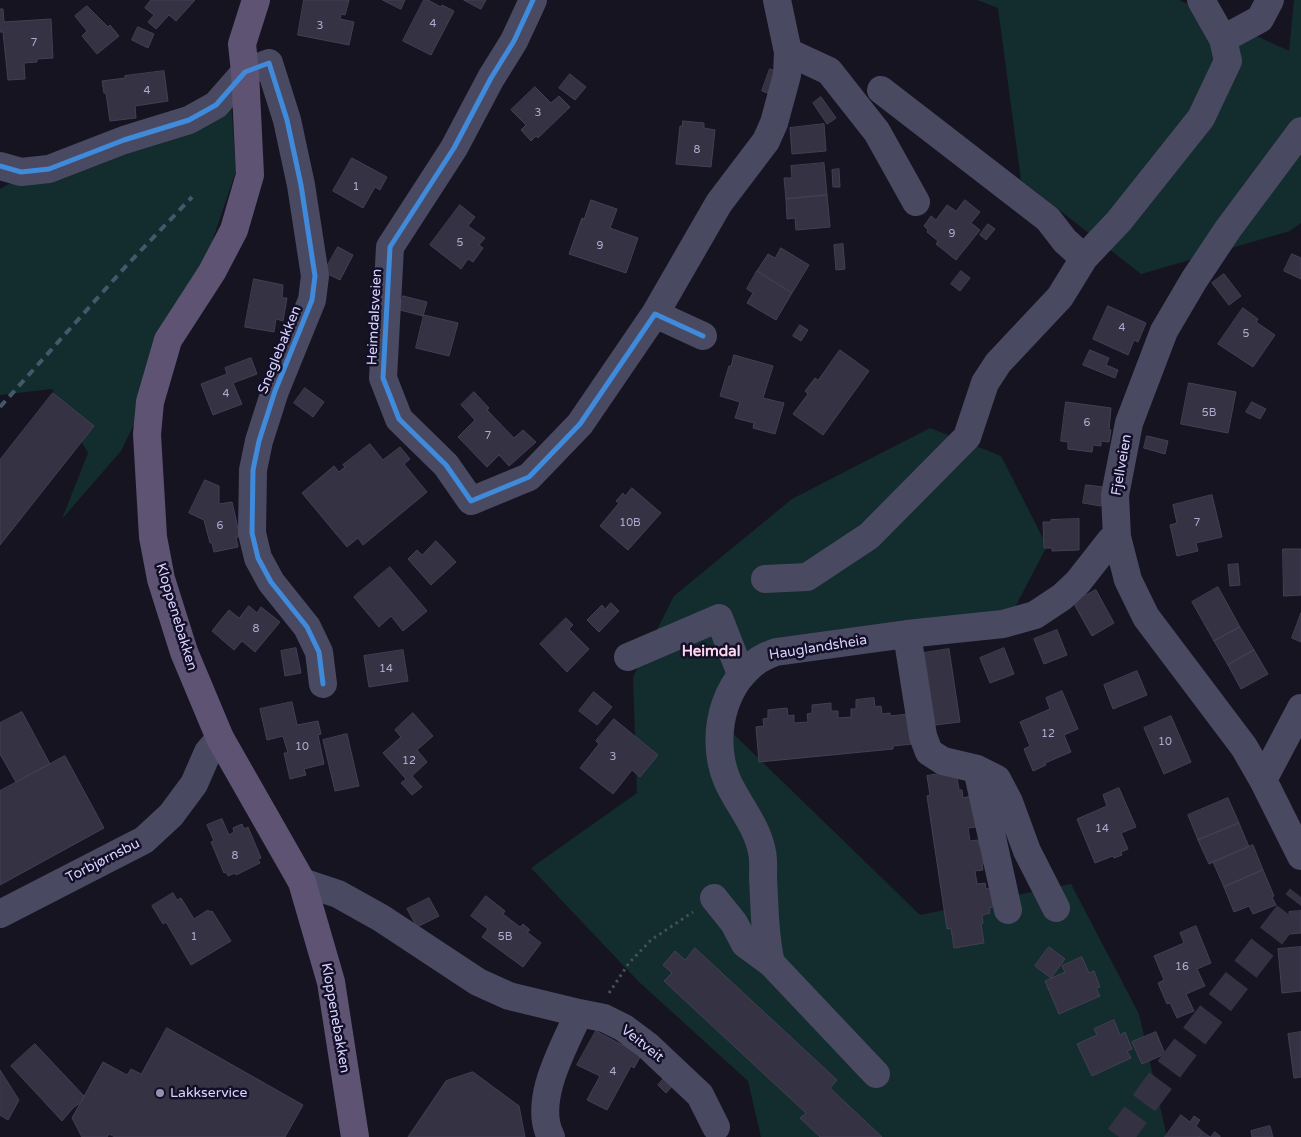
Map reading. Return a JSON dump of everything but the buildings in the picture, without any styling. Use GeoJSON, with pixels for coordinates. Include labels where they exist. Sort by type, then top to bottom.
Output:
{"type":"FeatureCollection","features":[{"type":"Feature","properties":{"kind":"main road","name":"Kloppenebakken"},"geometry":{"type":"LineString","coordinates":[[256,0],[242,44],[246,72],[250,175],[234,230],[212,272],[168,340],[150,402],[147,434],[153,536],[161,579],[184,652],[220,738],[302,882],[331,982],[355,1137]]}},
{"type":"Feature","properties":{"kind":"street","name":"Heimdalsveien"},"geometry":{"type":"LineString","coordinates":[[533,0],[514,41],[491,78],[454,148],[390,247],[383,378],[399,419],[446,465],[471,501],[530,477],[580,424],[656,314]]}},
{"type":"Feature","properties":{"kind":"street"},"geometry":{"type":"LineString","coordinates":[[703,336],[656,314],[719,203],[766,141],[774,123],[787,75],[788,52],[777,0]]}},
{"type":"Feature","properties":{"kind":"street"},"geometry":{"type":"LineString","coordinates":[[765,579],[807,577],[869,536],[966,436],[985,383],[998,363],[1060,296],[1084,258],[1119,221],[1201,118],[1228,61],[1223,39],[1201,0]]}},
{"type":"Feature","properties":{"kind":"street"},"geometry":{"type":"LineString","coordinates":[[1223,39],[1260,19],[1270,0]]}},
{"type":"Feature","properties":{"kind":"street"},"geometry":{"type":"LineString","coordinates":[[788,52],[829,71],[877,132],[916,202]]}},
{"type":"Feature","properties":{"kind":"street","name":"Sneglebakken"},"geometry":{"type":"LineString","coordinates":[[246,72],[269,63],[287,120],[301,185],[315,276],[312,300],[275,392],[259,441],[253,470],[252,533],[258,558],[271,582],[307,627],[315,643],[319,652],[323,684]]}},
{"type":"Feature","properties":{"kind":"street"},"geometry":{"type":"LineString","coordinates":[[0,166],[21,172],[49,169],[124,140],[188,120],[216,105],[246,72]]}},
{"type":"Feature","properties":{"kind":"street"},"geometry":{"type":"LineString","coordinates":[[881,90],[1048,218],[1066,241],[1084,258]]}},
{"type":"Feature","properties":{"kind":"street","name":"Fjellveien"},"geometry":{"type":"LineString","coordinates":[[1301,131],[1228,229],[1194,280],[1164,331],[1129,423],[1115,495],[1117,537],[1128,580],[1146,617],[1244,747],[1263,780],[1301,856]]}},
{"type":"Feature","properties":{"kind":"street","name":"Hauglandsheia"},"geometry":{"type":"LineString","coordinates":[[771,962],[766,944],[762,852],[752,824],[727,780],[719,748],[722,716],[732,688],[742,674],[763,657],[776,652],[907,634],[1004,624],[1035,615],[1062,597],[1078,582],[1111,540],[1117,537]]}},
{"type":"Feature","properties":{"kind":"street"},"geometry":{"type":"LineString","coordinates":[[628,657],[719,618],[742,674]]}},
{"type":"Feature","properties":{"kind":"street"},"geometry":{"type":"LineString","coordinates":[[907,634],[923,736],[929,752],[943,761],[977,769],[997,778],[1009,802],[1027,852],[1056,908]]}},
{"type":"Feature","properties":{"kind":"street"},"geometry":{"type":"LineString","coordinates":[[1263,780],[1301,708]]}},
{"type":"Feature","properties":{"kind":"street","name":"Torbjørnsbu"},"geometry":{"type":"LineString","coordinates":[[0,914],[144,840],[171,815],[194,784],[208,752],[220,738]]}},
{"type":"Feature","properties":{"kind":"street"},"geometry":{"type":"LineString","coordinates":[[977,769],[1008,910]]}},
{"type":"Feature","properties":{"kind":"street","name":"Veitveit"},"geometry":{"type":"LineString","coordinates":[[302,882],[338,894],[380,918],[478,982],[509,996],[604,1018],[624,1028],[648,1046],[700,1095],[716,1127]]}},
{"type":"Feature","properties":{"kind":"street"},"geometry":{"type":"LineString","coordinates":[[714,898],[734,923],[745,944],[771,962],[876,1074]]}},
{"type":"Feature","properties":{"kind":"street"},"geometry":{"type":"LineString","coordinates":[[551,1137],[544,1113],[552,1074],[586,1014]]}},
{"type":"Feature","properties":{"kind":"path"},"geometry":{"type":"LineString","coordinates":[[586,1014],[629,962],[651,940],[714,898]]}},
{"type":"Feature","properties":{"kind":"green space"},"geometry":{"type":"Polygon","coordinates":[[[977,0],[1179,0],[1289,51],[1294,0],[1301,0],[1301,223],[1290,231],[1141,274],[1021,180],[998,8],[977,0]]]}},
{"type":"Feature","properties":{"kind":"green space"},"geometry":{"type":"Polygon","coordinates":[[[231,102],[236,171],[188,313],[121,451],[62,519],[88,453],[52,389],[0,395],[0,189],[22,176],[231,102]]]}},
{"type":"Feature","properties":{"kind":"green space"},"geometry":{"type":"Polygon","coordinates":[[[930,428],[1001,456],[1047,546],[999,638],[780,656],[719,720],[920,915],[1071,884],[1139,1014],[1167,1137],[761,1137],[748,1081],[638,981],[531,868],[637,793],[633,677],[674,596],[792,499],[930,428]]]}},
{"type":"Feature","properties":{"kind":"tunnel"},"geometry":{"type":"LineString","coordinates":[[1119,1137],[1301,897]]}},
{"type":"Feature","properties":{"kind":"railway"},"geometry":{"type":"LineString","coordinates":[[0,407],[127,265],[192,197]]}},
{"type":"Feature","properties":{"kind":"cycle path"},"geometry":{"type":"LineString","coordinates":[[533,0],[514,41],[491,78],[454,148],[390,247],[383,378],[399,419],[446,465],[471,501],[529,477],[580,424],[655,314],[703,336]]}},
{"type":"Feature","properties":{"kind":"cycle path"},"geometry":{"type":"LineString","coordinates":[[0,166],[21,172],[49,169],[124,140],[189,120],[216,105],[245,72],[269,63],[287,120],[301,185],[315,276],[312,300],[275,391],[259,441],[253,470],[252,533],[258,558],[271,582],[307,627],[319,652],[323,684]]}},
{"type":"Feature","properties":{"kind":"place","name":"Lakkservice"},"geometry":{"type":"Point","coordinates":[160,1093]}},
{"type":"Feature","properties":{"kind":"district","name":"Heimdal"},"geometry":{"type":"Point","coordinates":[711,652]}}]}
